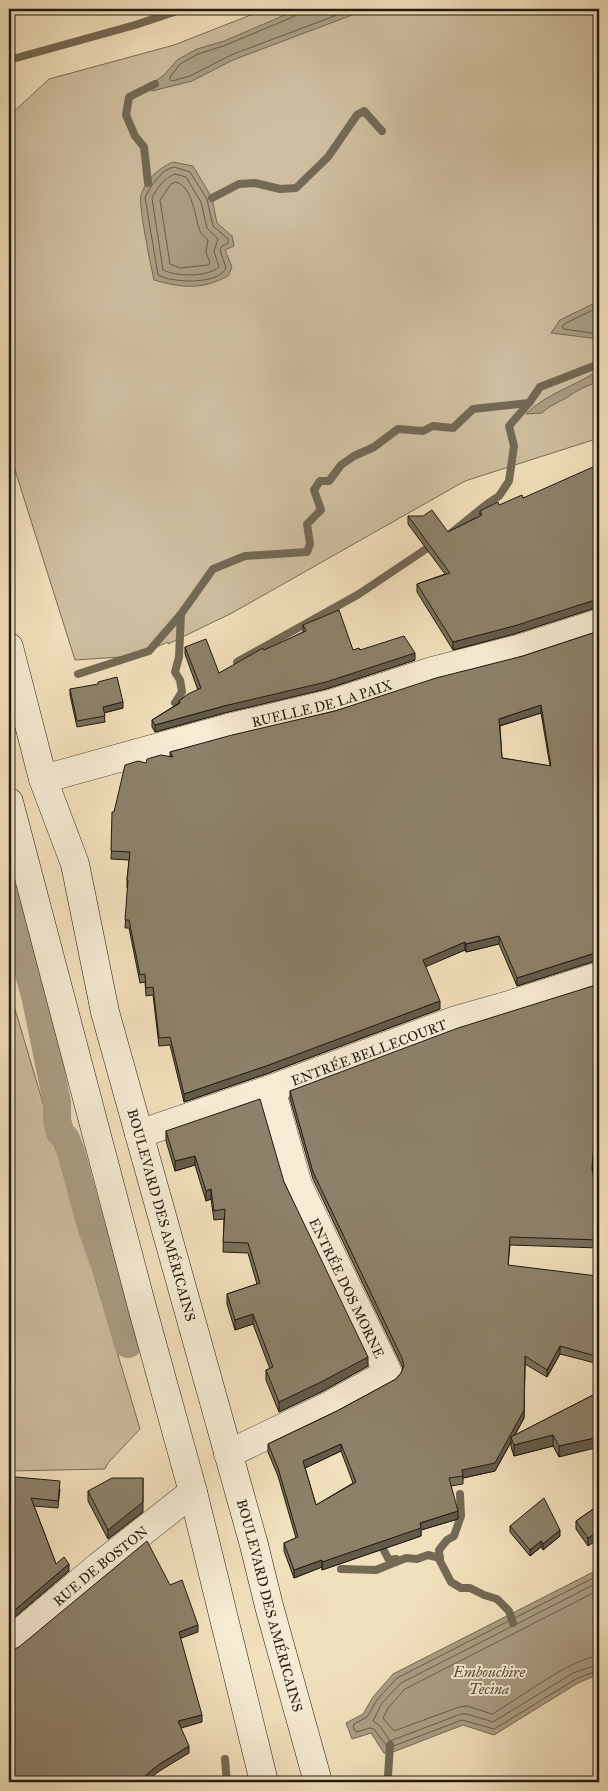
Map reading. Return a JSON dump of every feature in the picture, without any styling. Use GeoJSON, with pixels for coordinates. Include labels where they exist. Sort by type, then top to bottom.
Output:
{"type":"FeatureCollection","features":[{"type":"Feature","properties":{"kind":"main road","name":"RUELLE DE LA PAIX"},"geometry":{"type":"LineString","coordinates":[[43,779],[228,728],[330,704],[432,671],[518,649],[599,623]]}},
{"type":"Feature","properties":{"kind":"main road","name":"BOULEVARD DES AMÉRICAINS"},"geometry":{"type":"LineString","coordinates":[[9,647],[43,779],[75,864],[105,1012],[318,1782]]}},
{"type":"Feature","properties":{"kind":"main road"},"geometry":{"type":"LineString","coordinates":[[9,802],[142,1307],[193,1492],[264,1782]]}},
{"type":"Feature","properties":{"kind":"main road","name":"ENTRÉE BELLECOURT"},"geometry":{"type":"LineString","coordinates":[[139,1134],[270,1089],[453,1020],[509,1005],[599,976]]}},
{"type":"Feature","properties":{"kind":"main road","name":"ENTRÉE DOS MORNE"},"geometry":{"type":"LineString","coordinates":[[228,1454],[330,1405],[388,1372],[298,1185],[270,1089]]}},
{"type":"Feature","properties":{"kind":"main road","name":"RUE DE BOSTON"},"geometry":{"type":"LineString","coordinates":[[9,1642],[99,1566],[193,1492]]}},
{"type":"Feature","properties":{"kind":"shaded area"},"geometry":{"type":"Polygon","coordinates":[[[266,9],[599,9],[599,438],[465,481],[232,613],[168,644],[168,642],[136,656],[75,660],[9,451],[9,116],[49,79],[174,45],[266,9]]]}},
{"type":"Feature","properties":{"kind":"shaded area"},"geometry":{"type":"Polygon","coordinates":[[[9,989],[140,1429],[108,1463],[105,1469],[9,1471],[9,989]]]}},
{"type":"Feature","properties":{"kind":"water"},"geometry":{"type":"Polygon","coordinates":[[[299,9],[368,9],[233,60],[192,81],[152,91],[147,87],[164,75],[177,60],[197,49],[224,41],[299,9]]]}},
{"type":"Feature","properties":{"kind":"water"},"geometry":{"type":"Polygon","coordinates":[[[173,162],[193,166],[212,198],[217,223],[232,236],[234,246],[225,250],[232,267],[228,276],[219,281],[201,286],[183,286],[154,280],[143,222],[141,195],[146,184],[154,175],[163,167],[173,162]]]}},
{"type":"Feature","properties":{"kind":"water"},"geometry":{"type":"Polygon","coordinates":[[[599,301],[599,339],[551,333],[560,320],[599,301]]]}},
{"type":"Feature","properties":{"kind":"water"},"geometry":{"type":"Polygon","coordinates":[[[599,370],[599,382],[578,390],[550,406],[542,413],[526,414],[542,401],[599,370]]]}},
{"type":"Feature","properties":{"kind":"water","name":"Embouchire Tecina"},"geometry":{"type":"Polygon","coordinates":[[[599,1569],[599,1674],[578,1683],[494,1735],[463,1725],[388,1754],[384,1753],[371,1733],[352,1739],[346,1723],[363,1714],[373,1697],[393,1674],[599,1569]]]}},
{"type":"Feature","properties":{"kind":"building"},"geometry":{"type":"Polygon","coordinates":[[[593,467],[599,479],[599,600],[453,642],[417,584],[450,573],[408,516],[423,516],[432,510],[448,532],[482,515],[480,511],[498,502],[499,505],[522,495],[523,498],[593,467]]]}},
{"type":"Feature","properties":{"kind":"building"},"geometry":{"type":"Polygon","coordinates":[[[339,610],[353,650],[359,648],[360,650],[404,636],[415,653],[326,682],[224,706],[155,725],[152,720],[180,703],[179,701],[188,694],[201,688],[185,647],[206,639],[219,673],[263,648],[264,650],[306,631],[303,625],[339,610]]]}},
{"type":"Feature","properties":{"kind":"building"},"geometry":{"type":"Polygon","coordinates":[[[599,631],[599,953],[517,978],[499,936],[466,944],[465,942],[423,960],[440,1001],[266,1066],[184,1094],[170,1037],[159,1038],[153,987],[146,988],[145,974],[140,975],[129,920],[125,920],[130,852],[111,851],[112,812],[114,812],[125,765],[138,761],[146,763],[147,759],[161,755],[173,757],[170,752],[232,735],[335,711],[436,678],[523,656],[599,631]],[[541,705],[499,719],[502,758],[551,766],[541,705]]]}},
{"type":"Feature","properties":{"kind":"building"},"geometry":{"type":"Polygon","coordinates":[[[117,677],[123,702],[103,707],[105,716],[77,721],[70,689],[98,684],[98,682],[117,677]]]}},
{"type":"Feature","properties":{"kind":"building"},"geometry":{"type":"Polygon","coordinates":[[[599,984],[599,1112],[596,1113],[592,1168],[599,1211],[599,1240],[510,1237],[508,1265],[597,1276],[599,1357],[560,1346],[547,1370],[525,1356],[524,1410],[495,1463],[462,1470],[463,1476],[449,1478],[458,1511],[420,1523],[421,1528],[294,1570],[284,1543],[298,1537],[278,1468],[268,1444],[337,1411],[396,1379],[404,1366],[402,1358],[313,1172],[290,1091],[458,1028],[599,984]],[[341,1444],[303,1461],[316,1505],[356,1482],[341,1444]]]}},
{"type":"Feature","properties":{"kind":"building"},"geometry":{"type":"Polygon","coordinates":[[[260,1099],[284,1182],[368,1357],[279,1402],[266,1370],[273,1367],[253,1314],[235,1320],[227,1294],[260,1283],[248,1243],[223,1242],[225,1209],[214,1211],[211,1189],[206,1191],[195,1156],[175,1161],[166,1131],[260,1099]]]}},
{"type":"Feature","properties":{"kind":"building"},"geometry":{"type":"Polygon","coordinates":[[[599,1392],[599,1437],[559,1446],[553,1435],[514,1445],[511,1437],[599,1392]]]}},
{"type":"Feature","properties":{"kind":"building"},"geometry":{"type":"Polygon","coordinates":[[[9,1477],[60,1481],[58,1501],[31,1498],[56,1564],[64,1557],[69,1564],[9,1615],[9,1477]]]}},
{"type":"Feature","properties":{"kind":"building"},"geometry":{"type":"Polygon","coordinates":[[[112,1478],[143,1478],[143,1502],[108,1530],[88,1491],[112,1478]]]}},
{"type":"Feature","properties":{"kind":"building"},"geometry":{"type":"Polygon","coordinates":[[[544,1498],[560,1530],[543,1544],[541,1541],[530,1550],[510,1526],[544,1498]]]}},
{"type":"Feature","properties":{"kind":"building"},"geometry":{"type":"Polygon","coordinates":[[[599,1505],[599,1531],[588,1538],[576,1521],[599,1505]]]}},
{"type":"Feature","properties":{"kind":"building"},"geometry":{"type":"Polygon","coordinates":[[[147,1541],[170,1585],[182,1580],[198,1625],[179,1632],[202,1715],[178,1721],[189,1746],[158,1765],[138,1782],[9,1782],[9,1650],[19,1647],[147,1541]]]}},
{"type":"Feature","properties":{"kind":"waterway"},"geometry":{"type":"LineString","coordinates":[[9,60],[135,25],[183,9]]}},
{"type":"Feature","properties":{"kind":"waterway"},"geometry":{"type":"LineString","coordinates":[[148,183],[144,147],[135,136],[126,115],[129,97],[155,84]]}},
{"type":"Feature","properties":{"kind":"waterway"},"geometry":{"type":"LineString","coordinates":[[212,198],[239,184],[255,183],[280,189],[296,188],[328,157],[357,115],[364,111],[382,131]]}},
{"type":"Feature","properties":{"kind":"waterway"},"geometry":{"type":"LineString","coordinates":[[78,674],[149,651],[181,614],[213,569],[245,556],[307,552],[310,544],[307,524],[321,510],[314,490],[320,481],[329,481],[341,465],[354,456],[374,447],[398,429],[423,431],[433,426],[453,428],[473,409],[529,403],[540,387],[599,364]]}},
{"type":"Feature","properties":{"kind":"waterway"},"geometry":{"type":"LineString","coordinates":[[451,533],[499,496],[509,481],[514,446],[509,426],[529,403]]}},
{"type":"Feature","properties":{"kind":"waterway"},"geometry":{"type":"LineString","coordinates":[[240,672],[237,662],[359,594],[435,543]]}},
{"type":"Feature","properties":{"kind":"waterway"},"geometry":{"type":"LineString","coordinates":[[175,703],[182,692],[180,680],[175,672],[179,657],[181,614]]}},
{"type":"Feature","properties":{"kind":"waterway"},"geometry":{"type":"LineString","coordinates":[[9,897],[36,1000],[57,1102],[57,1120],[60,1132],[66,1139],[71,1152],[92,1229],[111,1282],[128,1344]]}},
{"type":"Feature","properties":{"kind":"waterway"},"geometry":{"type":"LineString","coordinates":[[460,1494],[461,1516],[454,1536],[447,1540],[439,1550],[440,1561],[451,1582],[461,1588],[470,1588],[497,1599],[509,1611],[513,1623]]}},
{"type":"Feature","properties":{"kind":"waterway"},"geometry":{"type":"LineString","coordinates":[[379,1541],[389,1560],[396,1559]]}},
{"type":"Feature","properties":{"kind":"waterway"},"geometry":{"type":"LineString","coordinates":[[341,1569],[376,1570],[406,1558],[417,1559],[428,1555],[440,1558]]}},
{"type":"Feature","properties":{"kind":"waterway"},"geometry":{"type":"LineString","coordinates":[[388,1776],[390,1745]]}},
{"type":"Feature","properties":{"kind":"waterway"},"geometry":{"type":"LineString","coordinates":[[225,1759],[227,1782]]}}]}
